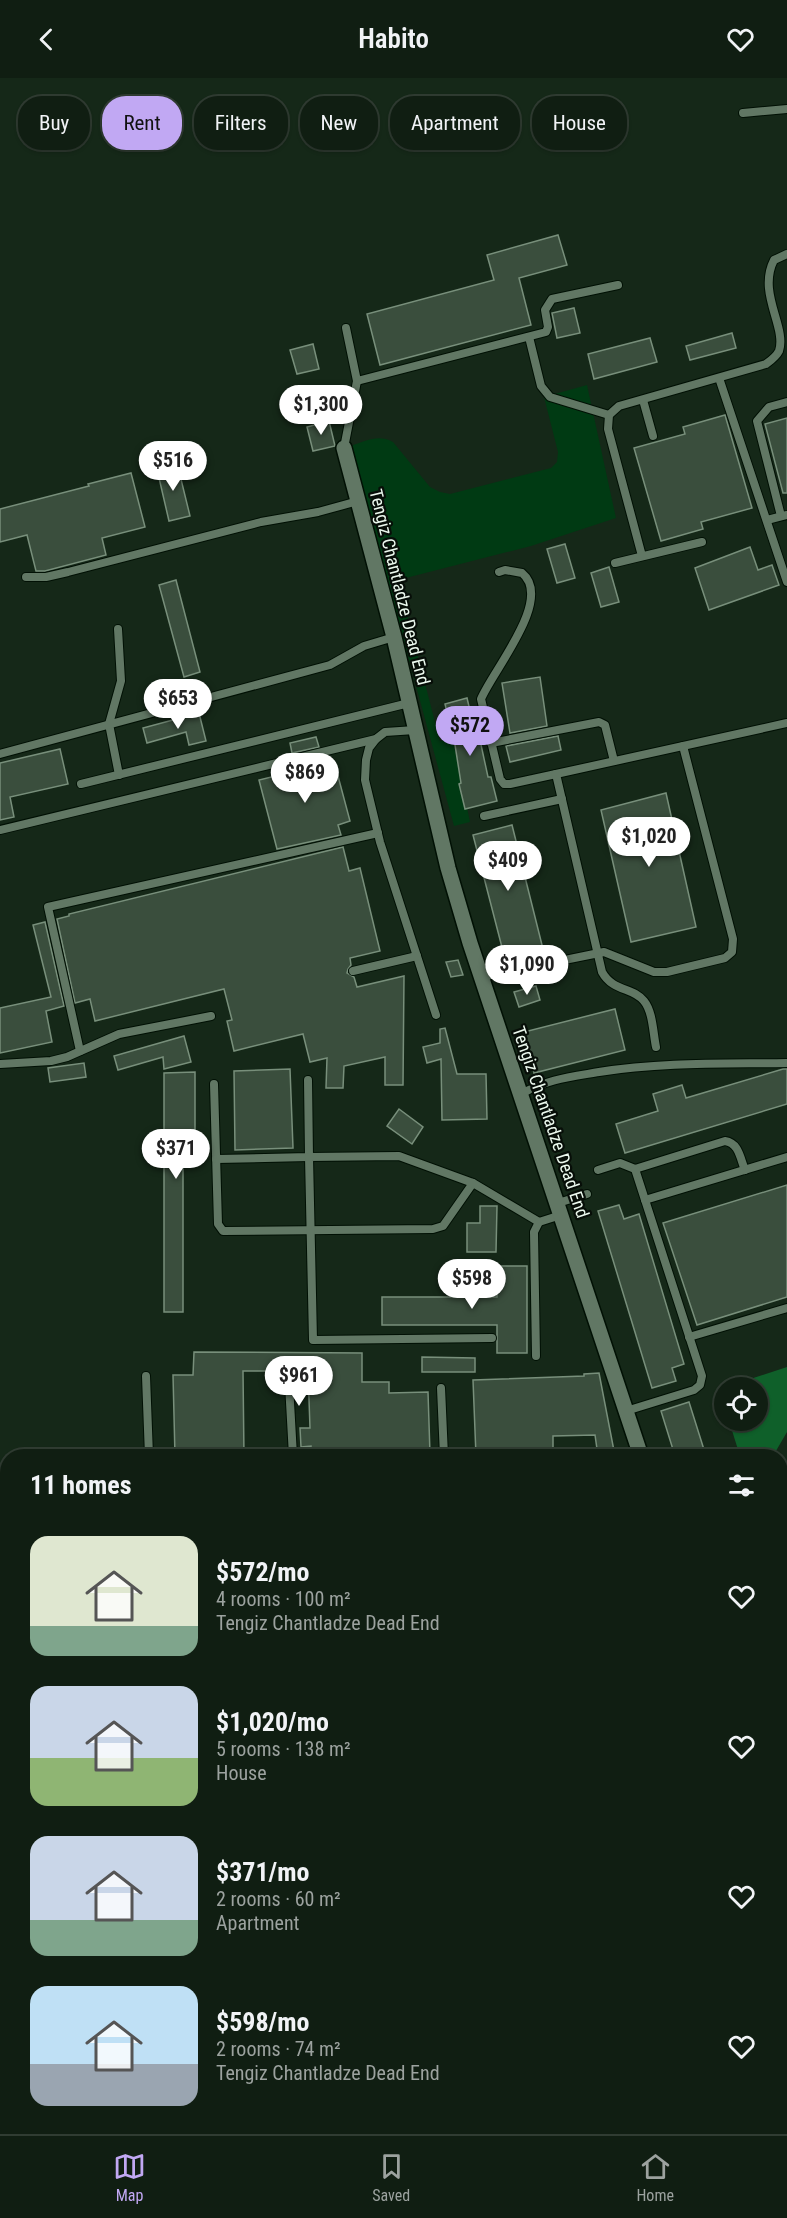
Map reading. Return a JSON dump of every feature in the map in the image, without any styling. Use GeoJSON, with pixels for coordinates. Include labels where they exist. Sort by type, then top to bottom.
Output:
{"type":"FeatureCollection","features":[{"type":"Feature","properties":{"kind":"street","name":"Tengiz Chantladze Dead End"},"geometry":{"type":"LineString","coordinates":[[344,448],[394,637],[448,868],[481,977],[639,1449]]}},
{"type":"Feature","properties":{"kind":"lane"},"geometry":{"type":"LineString","coordinates":[[743,113],[787,109]]}},
{"type":"Feature","properties":{"kind":"lane"},"geometry":{"type":"LineString","coordinates":[[642,556],[608,429],[609,415],[619,406],[766,364],[779,352],[782,342],[768,278],[774,260],[787,254]]}},
{"type":"Feature","properties":{"kind":"lane"},"geometry":{"type":"LineString","coordinates":[[357,381],[546,332],[548,327],[545,310],[552,299],[618,285]]}},
{"type":"Feature","properties":{"kind":"lane"},"geometry":{"type":"LineString","coordinates":[[344,448],[357,381],[346,327]]}},
{"type":"Feature","properties":{"kind":"lane"},"geometry":{"type":"LineString","coordinates":[[529,337],[541,386],[545,393],[550,397],[609,415]]}},
{"type":"Feature","properties":{"kind":"lane"},"geometry":{"type":"LineString","coordinates":[[719,378],[787,582]]}},
{"type":"Feature","properties":{"kind":"lane"},"geometry":{"type":"LineString","coordinates":[[643,400],[653,435]]}},
{"type":"Feature","properties":{"kind":"lane"},"geometry":{"type":"LineString","coordinates":[[767,520],[784,515],[757,421],[769,407],[787,402]]}},
{"type":"Feature","properties":{"kind":"lane"},"geometry":{"type":"LineString","coordinates":[[26,577],[46,577],[261,522],[318,512],[358,501]]}},
{"type":"Feature","properties":{"kind":"lane"},"geometry":{"type":"LineString","coordinates":[[615,563],[702,542]]}},
{"type":"Feature","properties":{"kind":"lane"},"geometry":{"type":"LineString","coordinates":[[499,572],[505,570],[522,573],[531,584],[532,596],[526,620],[481,699],[500,779],[504,784],[787,723]]}},
{"type":"Feature","properties":{"kind":"lane"},"geometry":{"type":"LineString","coordinates":[[118,629],[121,681],[109,724],[119,775]]}},
{"type":"Feature","properties":{"kind":"lane"},"geometry":{"type":"LineString","coordinates":[[0,754],[330,665],[364,646],[394,637]]}},
{"type":"Feature","properties":{"kind":"lane"},"geometry":{"type":"LineString","coordinates":[[81,784],[409,703]]}},
{"type":"Feature","properties":{"kind":"lane"},"geometry":{"type":"LineString","coordinates":[[491,743],[599,722],[605,725],[614,761]]}},
{"type":"Feature","properties":{"kind":"lane"},"geometry":{"type":"LineString","coordinates":[[0,830],[375,739],[386,732],[415,730]]}},
{"type":"Feature","properties":{"kind":"lane"},"geometry":{"type":"LineString","coordinates":[[375,739],[369,748],[366,760],[365,780],[378,833],[436,1015]]}},
{"type":"Feature","properties":{"kind":"lane"},"geometry":{"type":"LineString","coordinates":[[481,977],[599,952],[654,972],[667,972],[725,958],[732,952],[733,939],[684,746]]}},
{"type":"Feature","properties":{"kind":"lane"},"geometry":{"type":"LineString","coordinates":[[556,774],[602,972],[614,986],[642,998],[648,1007],[656,1047]]}},
{"type":"Feature","properties":{"kind":"lane"},"geometry":{"type":"LineString","coordinates":[[484,816],[562,799]]}},
{"type":"Feature","properties":{"kind":"lane"},"geometry":{"type":"LineString","coordinates":[[80,1051],[48,907],[378,833]]}},
{"type":"Feature","properties":{"kind":"lane"},"geometry":{"type":"LineString","coordinates":[[353,971],[417,956]]}},
{"type":"Feature","properties":{"kind":"lane"},"geometry":{"type":"LineString","coordinates":[[0,1064],[51,1061],[67,1057],[119,1034],[211,1017]]}},
{"type":"Feature","properties":{"kind":"lane"},"geometry":{"type":"LineString","coordinates":[[521,1094],[554,1079],[626,1068],[675,1064],[787,1064]]}},
{"type":"Feature","properties":{"kind":"lane"},"geometry":{"type":"LineString","coordinates":[[308,1080],[313,1340],[492,1338]]}},
{"type":"Feature","properties":{"kind":"lane"},"geometry":{"type":"LineString","coordinates":[[214,1084],[218,1224],[224,1231],[433,1229],[442,1226],[472,1183]]}},
{"type":"Feature","properties":{"kind":"lane"},"geometry":{"type":"LineString","coordinates":[[598,1170],[621,1163],[635,1169],[725,1141],[732,1142],[736,1147],[745,1170]]}},
{"type":"Feature","properties":{"kind":"lane"},"geometry":{"type":"LineString","coordinates":[[216,1159],[399,1156],[472,1183],[539,1222]]}},
{"type":"Feature","properties":{"kind":"lane"},"geometry":{"type":"LineString","coordinates":[[645,1200],[787,1157]]}},
{"type":"Feature","properties":{"kind":"lane"},"geometry":{"type":"LineString","coordinates":[[626,1411],[694,1390],[700,1385],[702,1376],[635,1169]]}},
{"type":"Feature","properties":{"kind":"lane"},"geometry":{"type":"LineString","coordinates":[[536,1356],[534,1232],[539,1222],[587,1194]]}},
{"type":"Feature","properties":{"kind":"lane"},"geometry":{"type":"LineString","coordinates":[[689,1337],[787,1308]]}},
{"type":"Feature","properties":{"kind":"lane"},"geometry":{"type":"LineString","coordinates":[[146,1376],[149,1449]]}},
{"type":"Feature","properties":{"kind":"lane"},"geometry":{"type":"LineString","coordinates":[[289,1384],[293,1449]]}},
{"type":"Feature","properties":{"kind":"lane"},"geometry":{"type":"LineString","coordinates":[[441,1388],[444,1449]]}},
{"type":"Feature","properties":{"kind":"green space"},"geometry":{"type":"Polygon","coordinates":[[[587,385],[616,518],[531,546],[398,580],[440,741],[448,739],[454,746],[470,822],[454,826],[351,446],[377,438],[393,442],[430,487],[450,494],[551,468],[557,462],[558,452],[544,397],[587,385]]]}},
{"type":"Feature","properties":{"kind":"green space"},"geometry":{"type":"Polygon","coordinates":[[[787,1367],[787,1432],[777,1449],[738,1449],[732,1431],[768,1431],[768,1377],[756,1377],[787,1367]]]}},
{"type":"Feature","properties":{"kind":"building"},"geometry":{"type":"Polygon","coordinates":[[[558,235],[567,265],[519,278],[531,325],[380,365],[367,314],[494,280],[487,255],[558,235]]]}},
{"type":"Feature","properties":{"kind":"building"},"geometry":{"type":"Polygon","coordinates":[[[574,308],[580,333],[557,338],[552,313],[574,308]]]}},
{"type":"Feature","properties":{"kind":"building"},"geometry":{"type":"Polygon","coordinates":[[[732,333],[736,348],[690,360],[686,346],[732,333]]]}},
{"type":"Feature","properties":{"kind":"building"},"geometry":{"type":"Polygon","coordinates":[[[650,338],[657,362],[594,379],[588,354],[650,338]]]}},
{"type":"Feature","properties":{"kind":"building"},"geometry":{"type":"Polygon","coordinates":[[[313,344],[319,369],[297,374],[290,350],[313,344]]]}},
{"type":"Feature","properties":{"kind":"building"},"geometry":{"type":"Polygon","coordinates":[[[725,415],[752,508],[701,522],[703,529],[661,541],[634,448],[685,434],[683,427],[725,415]]]}},
{"type":"Feature","properties":{"kind":"building"},"geometry":{"type":"Polygon","coordinates":[[[787,418],[787,493],[783,493],[765,424],[787,418]]]}},
{"type":"Feature","properties":{"kind":"building"},"geometry":{"type":"Polygon","coordinates":[[[329,421],[335,446],[313,451],[307,427],[329,421]]]}},
{"type":"Feature","properties":{"kind":"building"},"geometry":{"type":"Polygon","coordinates":[[[170,461],[173,472],[179,471],[190,516],[169,521],[156,465],[170,461]]]}},
{"type":"Feature","properties":{"kind":"building"},"geometry":{"type":"Polygon","coordinates":[[[131,473],[145,527],[102,538],[106,555],[45,571],[36,571],[27,535],[0,542],[0,509],[131,473]]]}},
{"type":"Feature","properties":{"kind":"building"},"geometry":{"type":"Polygon","coordinates":[[[565,544],[575,578],[557,583],[547,549],[565,544]]]}},
{"type":"Feature","properties":{"kind":"building"},"geometry":{"type":"Polygon","coordinates":[[[750,547],[758,570],[772,565],[779,585],[709,610],[695,568],[750,547]]]}},
{"type":"Feature","properties":{"kind":"building"},"geometry":{"type":"Polygon","coordinates":[[[609,567],[619,602],[601,607],[591,573],[609,567]]]}},
{"type":"Feature","properties":{"kind":"building"},"geometry":{"type":"Polygon","coordinates":[[[176,580],[200,672],[184,677],[159,585],[176,580]]]}},
{"type":"Feature","properties":{"kind":"building"},"geometry":{"type":"Polygon","coordinates":[[[540,677],[547,726],[510,733],[502,683],[540,677]]]}},
{"type":"Feature","properties":{"kind":"building"},"geometry":{"type":"Polygon","coordinates":[[[467,698],[477,740],[480,740],[488,777],[491,777],[497,801],[465,809],[459,784],[461,783],[455,745],[445,704],[467,698]]]}},
{"type":"Feature","properties":{"kind":"building"},"geometry":{"type":"Polygon","coordinates":[[[199,713],[206,741],[189,745],[186,732],[147,743],[143,728],[199,713]]]}},
{"type":"Feature","properties":{"kind":"building"},"geometry":{"type":"Polygon","coordinates":[[[558,736],[561,750],[510,762],[506,746],[558,736]]]}},
{"type":"Feature","properties":{"kind":"building"},"geometry":{"type":"Polygon","coordinates":[[[316,737],[319,747],[292,753],[290,743],[316,737]]]}},
{"type":"Feature","properties":{"kind":"building"},"geometry":{"type":"Polygon","coordinates":[[[60,749],[68,784],[10,797],[14,817],[0,820],[0,763],[60,749]]]}},
{"type":"Feature","properties":{"kind":"building"},"geometry":{"type":"Polygon","coordinates":[[[321,758],[323,764],[334,761],[350,821],[338,825],[341,835],[277,849],[259,780],[296,771],[295,765],[321,758]]]}},
{"type":"Feature","properties":{"kind":"building"},"geometry":{"type":"Polygon","coordinates":[[[666,793],[696,927],[631,942],[601,810],[666,793]]]}},
{"type":"Feature","properties":{"kind":"building"},"geometry":{"type":"Polygon","coordinates":[[[512,825],[543,949],[505,959],[473,835],[512,825]]]}},
{"type":"Feature","properties":{"kind":"building"},"geometry":{"type":"Polygon","coordinates":[[[343,847],[349,871],[360,868],[380,951],[350,958],[351,965],[347,973],[354,977],[357,987],[404,976],[403,1085],[385,1085],[385,1057],[344,1066],[343,1088],[326,1088],[327,1058],[310,1062],[303,1034],[234,1051],[227,1021],[232,1020],[224,989],[95,1021],[90,999],[75,1003],[57,919],[69,916],[69,914],[343,847]]]}},
{"type":"Feature","properties":{"kind":"building"},"geometry":{"type":"Polygon","coordinates":[[[45,922],[64,1006],[46,1011],[52,1042],[0,1053],[0,1008],[51,997],[33,925],[45,922]]]}},
{"type":"Feature","properties":{"kind":"building"},"geometry":{"type":"Polygon","coordinates":[[[458,960],[463,975],[451,977],[446,962],[458,960]]]}},
{"type":"Feature","properties":{"kind":"building"},"geometry":{"type":"Polygon","coordinates":[[[536,986],[540,1000],[519,1007],[514,992],[536,986]]]}},
{"type":"Feature","properties":{"kind":"building"},"geometry":{"type":"Polygon","coordinates":[[[615,1009],[625,1050],[534,1073],[524,1032],[615,1009]]]}},
{"type":"Feature","properties":{"kind":"building"},"geometry":{"type":"Polygon","coordinates":[[[445,1028],[457,1074],[486,1074],[487,1119],[442,1120],[441,1059],[427,1063],[423,1047],[440,1043],[440,1029],[445,1028]]]}},
{"type":"Feature","properties":{"kind":"building"},"geometry":{"type":"Polygon","coordinates":[[[184,1036],[191,1062],[164,1069],[163,1057],[118,1070],[114,1056],[184,1036]]]}},
{"type":"Feature","properties":{"kind":"building"},"geometry":{"type":"Polygon","coordinates":[[[84,1063],[86,1077],[50,1082],[48,1068],[84,1063]]]}},
{"type":"Feature","properties":{"kind":"building"},"geometry":{"type":"Polygon","coordinates":[[[290,1069],[293,1148],[235,1150],[234,1071],[290,1069]]]}},
{"type":"Feature","properties":{"kind":"building"},"geometry":{"type":"Polygon","coordinates":[[[787,1069],[787,1104],[625,1153],[616,1124],[658,1111],[653,1094],[682,1085],[686,1098],[787,1069]]]}},
{"type":"Feature","properties":{"kind":"building"},"geometry":{"type":"Polygon","coordinates":[[[195,1072],[195,1130],[183,1130],[183,1312],[164,1312],[164,1073],[195,1072]]]}},
{"type":"Feature","properties":{"kind":"building"},"geometry":{"type":"Polygon","coordinates":[[[399,1109],[423,1127],[412,1144],[387,1126],[399,1109]]]}},
{"type":"Feature","properties":{"kind":"building"},"geometry":{"type":"Polygon","coordinates":[[[787,1185],[787,1297],[697,1325],[663,1223],[787,1185]]]}},
{"type":"Feature","properties":{"kind":"building"},"geometry":{"type":"Polygon","coordinates":[[[619,1205],[624,1219],[639,1214],[684,1364],[672,1368],[676,1381],[652,1388],[598,1211],[619,1205]]]}},
{"type":"Feature","properties":{"kind":"building"},"geometry":{"type":"Polygon","coordinates":[[[480,1206],[497,1206],[496,1252],[467,1252],[467,1223],[480,1223],[480,1206]]]}},
{"type":"Feature","properties":{"kind":"building"},"geometry":{"type":"Polygon","coordinates":[[[497,1266],[527,1266],[527,1353],[497,1353],[497,1325],[382,1325],[382,1297],[497,1297],[497,1266]]]}},
{"type":"Feature","properties":{"kind":"building"},"geometry":{"type":"Polygon","coordinates":[[[194,1352],[362,1353],[362,1382],[389,1382],[389,1393],[428,1392],[430,1449],[311,1449],[311,1446],[301,1447],[300,1428],[310,1428],[308,1371],[243,1371],[244,1449],[175,1449],[173,1375],[193,1375],[194,1352]]]}},
{"type":"Feature","properties":{"kind":"building"},"geometry":{"type":"Polygon","coordinates":[[[422,1357],[475,1358],[475,1372],[422,1372],[422,1357]]]}},
{"type":"Feature","properties":{"kind":"building"},"geometry":{"type":"Polygon","coordinates":[[[599,1373],[614,1449],[597,1449],[595,1435],[553,1436],[553,1449],[476,1449],[473,1380],[584,1376],[584,1374],[599,1373]]]}},
{"type":"Feature","properties":{"kind":"building"},"geometry":{"type":"Polygon","coordinates":[[[689,1402],[704,1449],[673,1449],[661,1411],[689,1402]]]}}]}
